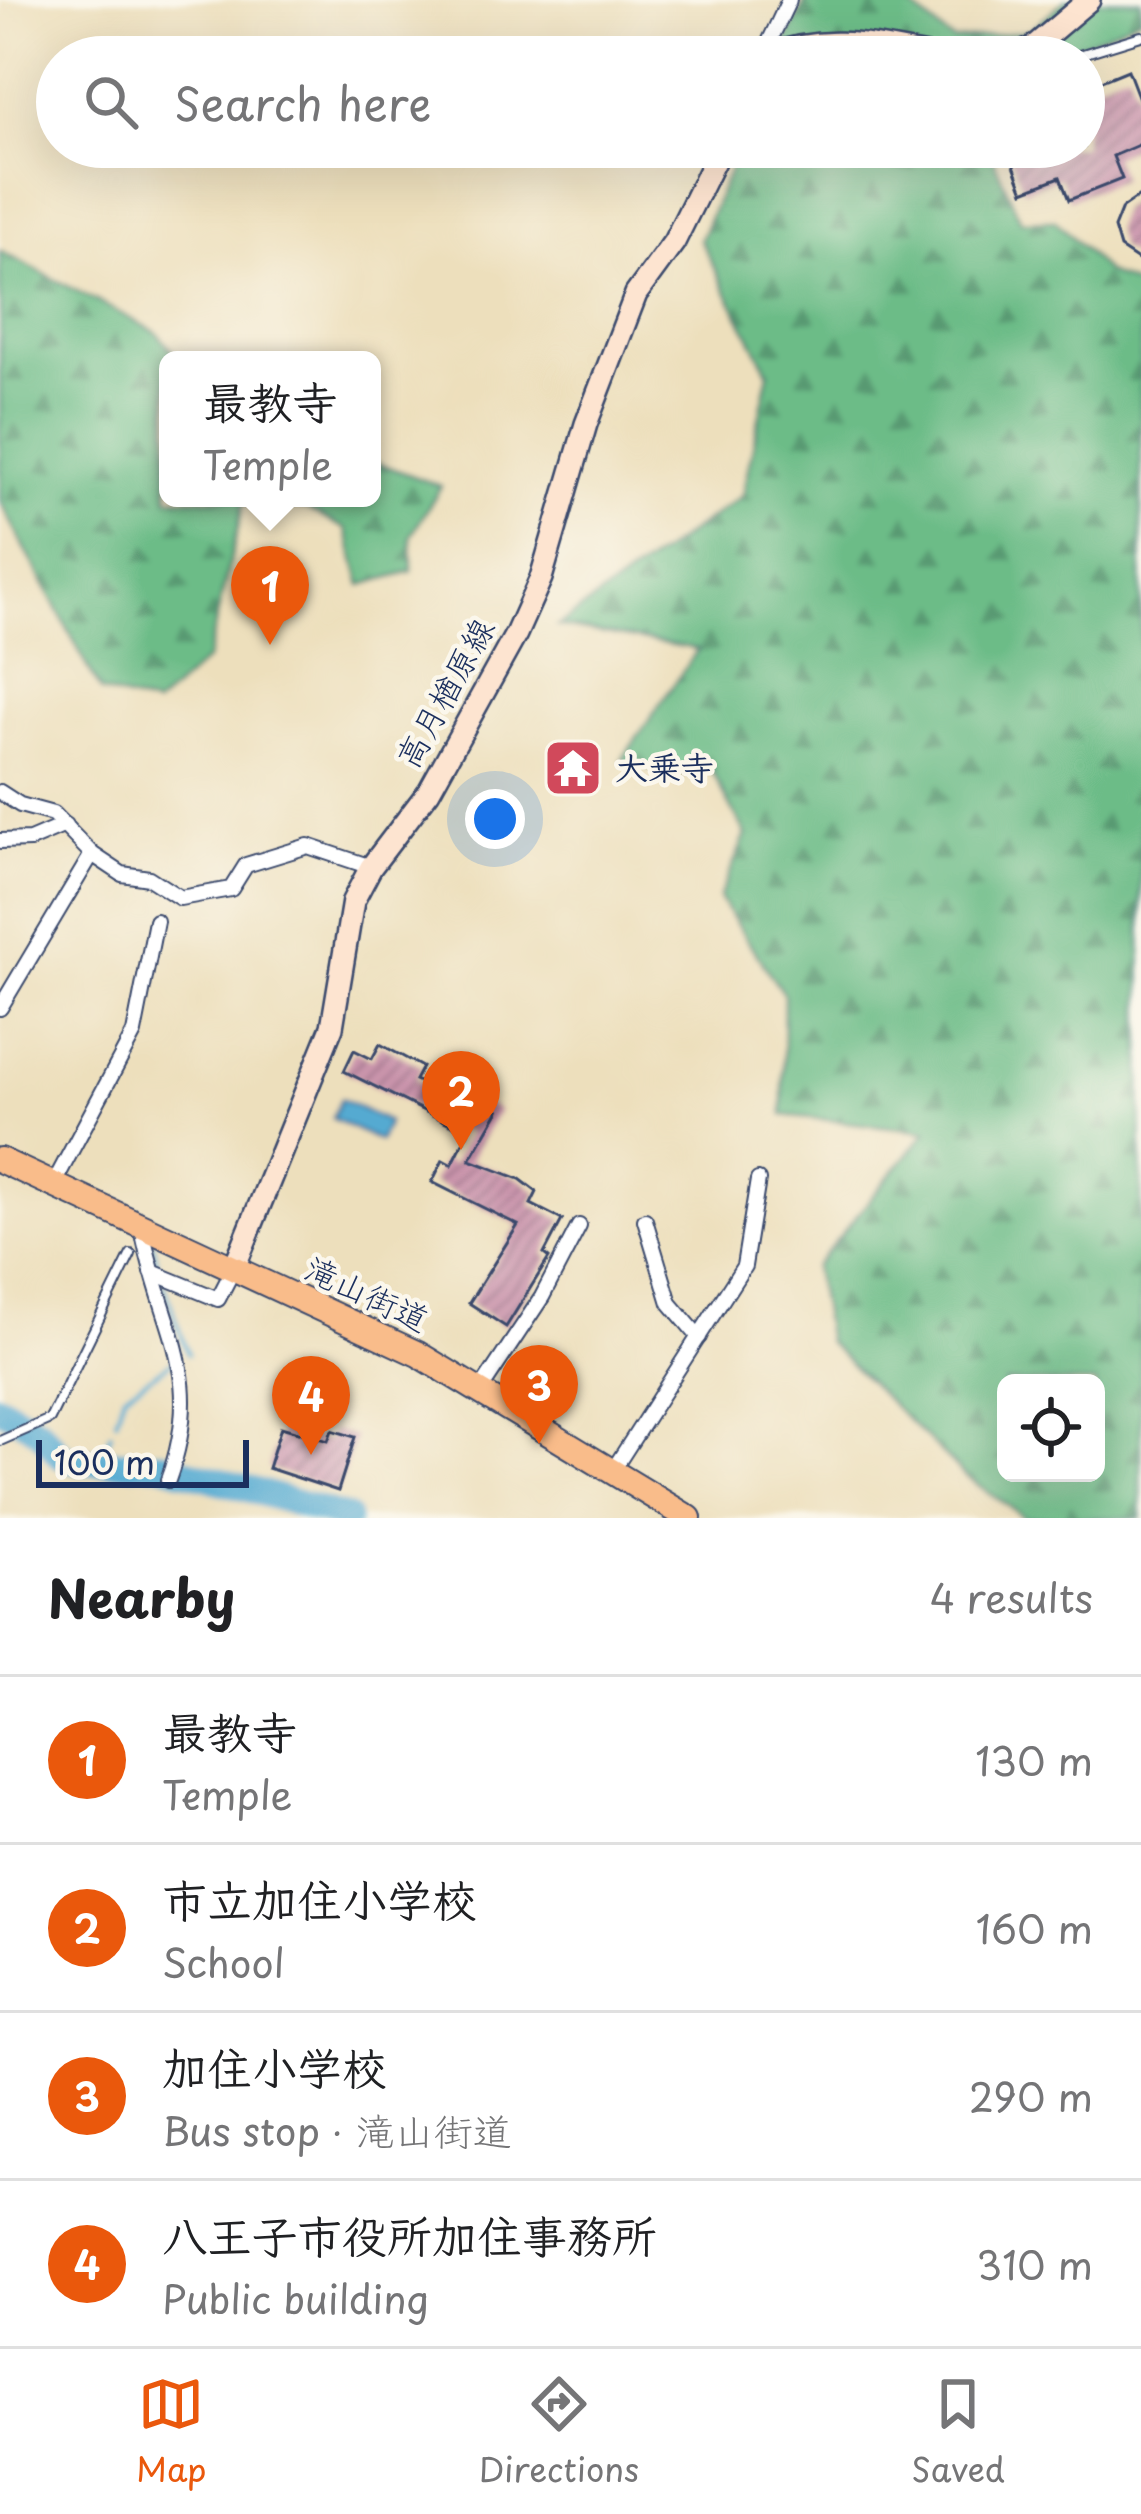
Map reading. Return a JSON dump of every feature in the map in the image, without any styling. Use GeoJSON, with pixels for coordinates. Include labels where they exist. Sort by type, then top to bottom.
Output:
{"type":"FeatureCollection","features":[{"type":"Feature","properties":{"kind":"highway","name":"滝山街道"},"geometry":{"type":"LineString","coordinates":[[0,1160],[482,1389],[689,1518]]}},
{"type":"Feature","properties":{"kind":"main road"},"geometry":{"type":"LineString","coordinates":[[1046,36],[1089,0]]}},
{"type":"Feature","properties":{"kind":"main road","name":"高月楢原線"},"geometry":{"type":"LineString","coordinates":[[233,1268],[332,1027],[353,902],[371,867],[429,791],[516,634],[636,294],[674,242],[711,168]]}},
{"type":"Feature","properties":{"kind":"street"},"geometry":{"type":"LineString","coordinates":[[773,36],[789,0]]}},
{"type":"Feature","properties":{"kind":"street"},"geometry":{"type":"LineString","coordinates":[[0,792],[20,805],[53,814],[92,854],[122,874],[149,878],[180,898],[231,889],[246,865],[308,846],[371,867]]}},
{"type":"Feature","properties":{"kind":"street"},"geometry":{"type":"LineString","coordinates":[[0,841],[30,840],[65,825]]}},
{"type":"Feature","properties":{"kind":"street"},"geometry":{"type":"LineString","coordinates":[[0,1008],[92,854]]}},
{"type":"Feature","properties":{"kind":"street"},"geometry":{"type":"LineString","coordinates":[[52,1185],[134,1033],[156,921]]}},
{"type":"Feature","properties":{"kind":"street"},"geometry":{"type":"LineString","coordinates":[[613,1470],[744,1266],[758,1180]]}},
{"type":"Feature","properties":{"kind":"street"},"geometry":{"type":"LineString","coordinates":[[645,1220],[670,1303],[699,1336]]}},
{"type":"Feature","properties":{"kind":"street"},"geometry":{"type":"LineString","coordinates":[[482,1389],[542,1298],[579,1226]]}},
{"type":"Feature","properties":{"kind":"street"},"geometry":{"type":"LineString","coordinates":[[142,1228],[186,1384],[177,1454],[168,1479]]}},
{"type":"Feature","properties":{"kind":"street"},"geometry":{"type":"LineString","coordinates":[[152,1272],[218,1299],[233,1268]]}},
{"type":"Feature","properties":{"kind":"lane"},"geometry":{"type":"LineString","coordinates":[[1105,48],[1141,37]]}},
{"type":"Feature","properties":{"kind":"lane"},"geometry":{"type":"LineString","coordinates":[[0,1441],[50,1419],[131,1254]]}},
{"type":"Feature","properties":{"kind":"green space"},"geometry":{"type":"Polygon","coordinates":[[[806,0],[907,3],[947,36],[789,36],[806,0]]]}},
{"type":"Feature","properties":{"kind":"green space"},"geometry":{"type":"Polygon","coordinates":[[[1065,0],[1141,0],[1141,17],[1099,36],[991,36],[1029,31],[1065,0]]]}},
{"type":"Feature","properties":{"kind":"green space"},"geometry":{"type":"Polygon","coordinates":[[[730,168],[997,168],[1021,221],[1055,220],[1107,273],[1141,288],[1141,1518],[1025,1518],[963,1474],[827,1341],[814,1267],[927,1131],[783,1115],[784,995],[719,898],[746,835],[712,771],[671,775],[622,760],[698,649],[558,626],[742,496],[769,373],[700,240],[730,168]]]}},
{"type":"Feature","properties":{"kind":"green space"},"geometry":{"type":"Polygon","coordinates":[[[0,251],[156,332],[173,351],[159,351],[159,507],[243,507],[207,659],[155,706],[101,692],[0,501],[0,251]]]}},
{"type":"Feature","properties":{"kind":"green space"},"geometry":{"type":"Polygon","coordinates":[[[381,464],[441,486],[411,536],[412,571],[362,585],[346,529],[307,509],[289,507],[381,507],[381,464]]]}},
{"type":"Feature","properties":{"kind":"water"},"geometry":{"type":"Polygon","coordinates":[[[341,1099],[388,1122],[379,1141],[332,1118],[341,1099]]]}},
{"type":"Feature","properties":{"kind":"building"},"geometry":{"type":"Polygon","coordinates":[[[1128,70],[1141,104],[1141,144],[1113,156],[1122,179],[1069,200],[1060,177],[1024,191],[1015,168],[1105,168],[1105,79],[1128,70]]]}},
{"type":"Feature","properties":{"kind":"building"},"geometry":{"type":"Polygon","coordinates":[[[1141,195],[1141,262],[1120,248],[1114,228],[1122,208],[1141,195]]]}},
{"type":"Feature","properties":{"kind":"building"},"geometry":{"type":"Polygon","coordinates":[[[380,1044],[422,1067],[415,1080],[437,1091],[445,1075],[464,1085],[455,1101],[479,1112],[484,1102],[499,1110],[470,1160],[520,1179],[537,1192],[531,1204],[562,1220],[544,1254],[549,1258],[506,1327],[469,1303],[518,1225],[432,1182],[443,1160],[452,1165],[468,1133],[344,1071],[354,1050],[372,1059],[380,1044]]]}},
{"type":"Feature","properties":{"kind":"building"},"geometry":{"type":"Polygon","coordinates":[[[281,1427],[328,1441],[332,1430],[355,1437],[338,1491],[268,1468],[281,1427]]]}},
{"type":"Feature","properties":{"kind":"waterway"},"geometry":{"type":"LineString","coordinates":[[153,1244],[158,1268]]}},
{"type":"Feature","properties":{"kind":"waterway"},"geometry":{"type":"LineString","coordinates":[[164,1284],[188,1354]]}},
{"type":"Feature","properties":{"kind":"waterway"},"geometry":{"type":"LineString","coordinates":[[116,1420],[124,1394],[175,1360]]}},
{"type":"Feature","properties":{"kind":"waterway"},"geometry":{"type":"LineString","coordinates":[[0,1407],[39,1430],[61,1456],[79,1462],[159,1463],[347,1518]]}},
{"type":"Feature","properties":{"kind":"waterway"},"geometry":{"type":"LineString","coordinates":[[111,1433],[106,1446],[111,1461]]}},
{"type":"Feature","properties":{"kind":"place","name":"最教寺"},"geometry":{"type":"Point","coordinates":[270,645]}},
{"type":"Feature","properties":{"kind":"place","name":"大乗寺"},"geometry":{"type":"Point","coordinates":[573,768]}},
{"type":"Feature","properties":{"kind":"place","name":"市立加住小学校"},"geometry":{"type":"Point","coordinates":[461,1150]}},
{"type":"Feature","properties":{"kind":"place","name":"加住小学校"},"geometry":{"type":"Point","coordinates":[539,1444]}},
{"type":"Feature","properties":{"kind":"place","name":"八王子市役所加住事務所"},"geometry":{"type":"Point","coordinates":[311,1455]}}]}
